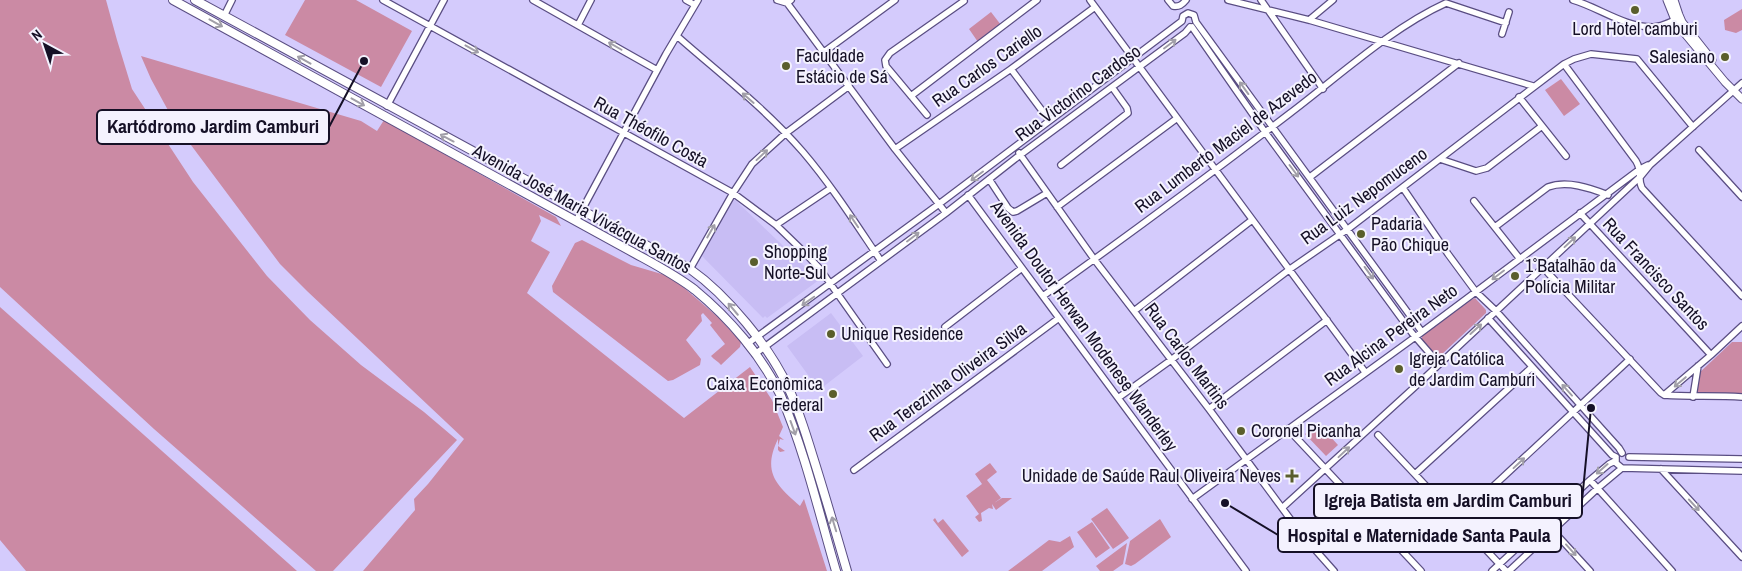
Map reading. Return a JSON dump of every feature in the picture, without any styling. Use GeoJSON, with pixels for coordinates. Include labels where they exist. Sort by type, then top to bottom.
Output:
{"type":"FeatureCollection","features":[{"type":"Feature","properties":{"kind":"main road","name":"Avenida José Maria Vivácqua Santos"},"geometry":{"type":"LineString","coordinates":[[173,0],[636,254],[693,289],[706,300],[755,354],[769,374],[780,396],[794,431],[836,571]]}},
{"type":"Feature","properties":{"kind":"main road","name":"Avenida José Maria Vivácqua Santos"},"geometry":{"type":"LineString","coordinates":[[195,0],[690,269],[718,291],[764,346],[780,371],[793,398],[848,571]]}},
{"type":"Feature","properties":{"kind":"street"},"geometry":{"type":"LineString","coordinates":[[224,16],[232,0]]}},
{"type":"Feature","properties":{"kind":"street","name":"Rua Théofilo Costa"},"geometry":{"type":"LineString","coordinates":[[383,0],[733,193],[776,225],[806,254],[887,364]]}},
{"type":"Feature","properties":{"kind":"street"},"geometry":{"type":"LineString","coordinates":[[387,106],[444,0]]}},
{"type":"Feature","properties":{"kind":"street"},"geometry":{"type":"LineString","coordinates":[[533,0],[657,70]]}},
{"type":"Feature","properties":{"kind":"street"},"geometry":{"type":"LineString","coordinates":[[578,25],[591,0]]}},
{"type":"Feature","properties":{"kind":"street"},"geometry":{"type":"LineString","coordinates":[[576,221],[657,70],[696,2],[686,0]]}},
{"type":"Feature","properties":{"kind":"street"},"geometry":{"type":"LineString","coordinates":[[777,0],[788,1],[895,149],[946,213]]}},
{"type":"Feature","properties":{"kind":"street"},"geometry":{"type":"LineString","coordinates":[[824,52],[895,0]]}},
{"type":"Feature","properties":{"kind":"street"},"geometry":{"type":"LineString","coordinates":[[1090,0],[1176,119],[1290,269],[1365,372]]}},
{"type":"Feature","properties":{"kind":"street"},"geometry":{"type":"LineString","coordinates":[[1168,0],[1185,26],[1193,25]]}},
{"type":"Feature","properties":{"kind":"street"},"geometry":{"type":"LineString","coordinates":[[1229,0],[1384,41],[1533,86]]}},
{"type":"Feature","properties":{"kind":"street"},"geometry":{"type":"LineString","coordinates":[[1261,0],[1323,89]]}},
{"type":"Feature","properties":{"kind":"street"},"geometry":{"type":"LineString","coordinates":[[1309,20],[1333,0]]}},
{"type":"Feature","properties":{"kind":"street"},"geometry":{"type":"LineString","coordinates":[[1573,0],[1633,25],[1654,28],[1675,20]]}},
{"type":"Feature","properties":{"kind":"street"},"geometry":{"type":"LineString","coordinates":[[1667,0],[1675,20],[1741,98]]}},
{"type":"Feature","properties":{"kind":"street"},"geometry":{"type":"LineString","coordinates":[[1674,0],[1682,22],[1734,90]]}},
{"type":"Feature","properties":{"kind":"street"},"geometry":{"type":"LineString","coordinates":[[926,115],[886,66],[885,58],[964,1]]}},
{"type":"Feature","properties":{"kind":"street"},"geometry":{"type":"LineString","coordinates":[[911,96],[1033,1]]}},
{"type":"Feature","properties":{"kind":"street"},"geometry":{"type":"LineString","coordinates":[[1173,6],[1180,6],[1185,2],[1190,13],[1194,15],[1193,25],[1196,34],[1265,132],[1415,336],[1439,364]]}},
{"type":"Feature","properties":{"kind":"street","name":"Rua Lumberto Maciel de Azevedo"},"geometry":{"type":"LineString","coordinates":[[1043,296],[1323,89],[1384,41],[1428,12],[1446,3],[1506,22]]}},
{"type":"Feature","properties":{"kind":"street","name":"Rua Carlos Cariello"},"geometry":{"type":"LineString","coordinates":[[895,149],[1011,70],[1095,7]]}},
{"type":"Feature","properties":{"kind":"street"},"geometry":{"type":"LineString","coordinates":[[1502,34],[1509,12]]}},
{"type":"Feature","properties":{"kind":"street"},"geometry":{"type":"LineString","coordinates":[[1182,19],[1186,14],[1190,13]]}},
{"type":"Feature","properties":{"kind":"street","name":"Rua Victorino Cardoso"},"geometry":{"type":"LineString","coordinates":[[1182,19],[1014,148],[1020,155],[1139,68],[1193,25]]}},
{"type":"Feature","properties":{"kind":"street"},"geometry":{"type":"LineString","coordinates":[[1193,25],[1310,177],[1422,332]]}},
{"type":"Feature","properties":{"kind":"street"},"geometry":{"type":"LineString","coordinates":[[1184,33],[1192,32],[1196,34]]}},
{"type":"Feature","properties":{"kind":"street"},"geometry":{"type":"LineString","coordinates":[[677,36],[786,134],[808,158],[881,261]]}},
{"type":"Feature","properties":{"kind":"street","name":"Rua Luiz Nepomuceno"},"geometry":{"type":"LineString","coordinates":[[1118,398],[1290,269],[1403,188],[1533,86],[1574,58],[1591,54],[1637,59],[1693,127]]}},
{"type":"Feature","properties":{"kind":"street"},"geometry":{"type":"LineString","coordinates":[[1310,177],[1459,63]]}},
{"type":"Feature","properties":{"kind":"street"},"geometry":{"type":"LineString","coordinates":[[1564,64],[1640,168],[1642,188],[1742,296]]}},
{"type":"Feature","properties":{"kind":"street"},"geometry":{"type":"LineString","coordinates":[[1011,70],[1049,120]]}},
{"type":"Feature","properties":{"kind":"street"},"geometry":{"type":"LineString","coordinates":[[1282,508],[1641,176],[1650,165],[1742,83]]}},
{"type":"Feature","properties":{"kind":"street"},"geometry":{"type":"LineString","coordinates":[[690,269],[733,193],[752,164],[786,134],[849,86]]}},
{"type":"Feature","properties":{"kind":"street"},"geometry":{"type":"LineString","coordinates":[[1061,165],[1128,113],[1127,108],[1112,87]]}},
{"type":"Feature","properties":{"kind":"street"},"geometry":{"type":"LineString","coordinates":[[1520,97],[1566,156]]}},
{"type":"Feature","properties":{"kind":"street"},"geometry":{"type":"LineString","coordinates":[[1057,207],[1176,119]]}},
{"type":"Feature","properties":{"kind":"street"},"geometry":{"type":"LineString","coordinates":[[1440,159],[1476,171],[1487,168],[1542,126]]}},
{"type":"Feature","properties":{"kind":"street"},"geometry":{"type":"LineString","coordinates":[[747,344],[830,285],[1014,148]]}},
{"type":"Feature","properties":{"kind":"street"},"geometry":{"type":"LineString","coordinates":[[1699,150],[1742,197]]}},
{"type":"Feature","properties":{"kind":"street"},"geometry":{"type":"LineString","coordinates":[[755,354],[946,213],[1020,155]]}},
{"type":"Feature","properties":{"kind":"street","name":"Rua Carlos Martins"},"geometry":{"type":"LineString","coordinates":[[1020,155],[1094,259],[1308,542],[1334,571]]}},
{"type":"Feature","properties":{"kind":"street"},"geometry":{"type":"LineString","coordinates":[[1640,168],[1650,165]]}},
{"type":"Feature","properties":{"kind":"street","name":"Rua Alcina Pereira Neto"},"geometry":{"type":"LineString","coordinates":[[1192,499],[1422,332],[1580,213],[1607,195],[1640,168]]}},
{"type":"Feature","properties":{"kind":"street"},"geometry":{"type":"LineString","coordinates":[[989,179],[1008,208],[1013,212],[1047,193]]}},
{"type":"Feature","properties":{"kind":"street"},"geometry":{"type":"LineString","coordinates":[[1495,227],[1553,185],[1564,184],[1584,187],[1607,195],[1613,200]]}},
{"type":"Feature","properties":{"kind":"street"},"geometry":{"type":"LineString","coordinates":[[776,225],[831,188]]}},
{"type":"Feature","properties":{"kind":"street"},"geometry":{"type":"LineString","coordinates":[[1403,188],[1476,292],[1496,311],[1622,453],[1629,457],[1742,459]]}},
{"type":"Feature","properties":{"kind":"street","name":"Avenida Doutor Herwan Modenese Wanderley"},"geometry":{"type":"LineString","coordinates":[[968,195],[1246,571]]}},
{"type":"Feature","properties":{"kind":"street"},"geometry":{"type":"LineString","coordinates":[[1474,200],[1520,259]]}},
{"type":"Feature","properties":{"kind":"street","name":"Rua Francisco Santos"},"geometry":{"type":"LineString","coordinates":[[1580,213],[1711,355]]}},
{"type":"Feature","properties":{"kind":"street"},"geometry":{"type":"LineString","coordinates":[[1134,311],[1252,220]]}},
{"type":"Feature","properties":{"kind":"street"},"geometry":{"type":"LineString","coordinates":[[945,328],[1022,268]]}},
{"type":"Feature","properties":{"kind":"street"},"geometry":{"type":"LineString","coordinates":[[1548,273],[1656,389],[1664,395],[1742,397]]}},
{"type":"Feature","properties":{"kind":"street","name":"Rua Terezinha Oliveira Silva"},"geometry":{"type":"LineString","coordinates":[[854,470],[1059,318]]}},
{"type":"Feature","properties":{"kind":"street"},"geometry":{"type":"LineString","coordinates":[[1488,318],[1615,459],[1617,466],[1623,468],[1742,471]]}},
{"type":"Feature","properties":{"kind":"street"},"geometry":{"type":"LineString","coordinates":[[1209,409],[1327,320]]}},
{"type":"Feature","properties":{"kind":"street"},"geometry":{"type":"LineString","coordinates":[[1664,395],[1742,327]]}},
{"type":"Feature","properties":{"kind":"street"},"geometry":{"type":"LineString","coordinates":[[1742,327],[1742,333]]}},
{"type":"Feature","properties":{"kind":"street"},"geometry":{"type":"LineString","coordinates":[[1457,520],[1630,359]]}},
{"type":"Feature","properties":{"kind":"street"},"geometry":{"type":"LineString","coordinates":[[1415,474],[1532,366]]}},
{"type":"Feature","properties":{"kind":"street"},"geometry":{"type":"LineString","coordinates":[[1692,396],[1698,366]]}},
{"type":"Feature","properties":{"kind":"street"},"geometry":{"type":"LineString","coordinates":[[1288,429],[1421,571]]}},
{"type":"Feature","properties":{"kind":"street"},"geometry":{"type":"LineString","coordinates":[[1378,435],[1457,520],[1508,571],[1598,488],[1629,463],[1629,457]]}},
{"type":"Feature","properties":{"kind":"street"},"geometry":{"type":"LineString","coordinates":[[1492,571],[1546,523],[1590,480],[1622,453]]}},
{"type":"Feature","properties":{"kind":"street"},"geometry":{"type":"LineString","coordinates":[[1661,469],[1742,557]]}},
{"type":"Feature","properties":{"kind":"street"},"geometry":{"type":"LineString","coordinates":[[1590,480],[1672,571]]}},
{"type":"Feature","properties":{"kind":"street"},"geometry":{"type":"LineString","coordinates":[[1546,523],[1590,571]]}},
{"type":"Feature","properties":{"kind":"shaded area"},"geometry":{"type":"Polygon","coordinates":[[[0,0],[106,0],[132,89],[193,182],[267,276],[310,320],[361,365],[424,412],[457,440],[333,571],[316,571],[154,429],[0,287],[0,0]]]}},
{"type":"Feature","properties":{"kind":"shaded area"},"geometry":{"type":"Polygon","coordinates":[[[305,0],[356,0],[412,31],[381,87],[285,35],[305,0]]]}},
{"type":"Feature","properties":{"kind":"shaded area"},"geometry":{"type":"Polygon","coordinates":[[[1742,9],[1742,30],[1736,33],[1725,30],[1724,20],[1742,9]]]}},
{"type":"Feature","properties":{"kind":"shaded area"},"geometry":{"type":"Polygon","coordinates":[[[991,12],[1001,25],[978,42],[969,29],[991,12]]]}},
{"type":"Feature","properties":{"kind":"shaded area"},"geometry":{"type":"Polygon","coordinates":[[[141,56],[361,121],[377,131],[384,120],[556,217],[561,226],[539,215],[541,221],[531,241],[550,252],[527,293],[684,418],[750,367],[772,400],[783,427],[779,436],[784,440],[780,439],[778,446],[778,439],[771,460],[774,477],[784,491],[800,506],[804,499],[827,571],[363,571],[415,510],[414,499],[464,439],[280,264],[176,125],[141,56]]]}},
{"type":"Feature","properties":{"kind":"shaded area"},"geometry":{"type":"Polygon","coordinates":[[[1561,79],[1580,104],[1564,116],[1545,90],[1561,79]]]}},
{"type":"Feature","properties":{"kind":"shaded area","name":"Shopping Norte-Sul"},"geometry":{"type":"Polygon","coordinates":[[[734,199],[819,280],[767,318],[765,316],[763,318],[700,254],[734,199]]]}},
{"type":"Feature","properties":{"kind":"shaded area"},"geometry":{"type":"Polygon","coordinates":[[[582,240],[631,265],[665,275],[682,286],[719,318],[741,342],[740,347],[721,365],[713,359],[711,356],[725,344],[710,325],[712,323],[703,313],[701,315],[702,321],[686,340],[701,359],[700,365],[668,381],[553,292],[552,286],[575,243],[582,240]]]}},
{"type":"Feature","properties":{"kind":"shaded area"},"geometry":{"type":"Polygon","coordinates":[[[1475,298],[1486,310],[1486,313],[1440,356],[1435,357],[1422,341],[1422,335],[1475,298]]]}},
{"type":"Feature","properties":{"kind":"shaded area"},"geometry":{"type":"Polygon","coordinates":[[[0,307],[297,571],[26,571],[0,540],[0,307]]]}},
{"type":"Feature","properties":{"kind":"shaded area"},"geometry":{"type":"Polygon","coordinates":[[[831,313],[863,356],[819,390],[787,346],[831,313]]]}},
{"type":"Feature","properties":{"kind":"shaded area"},"geometry":{"type":"Polygon","coordinates":[[[1732,342],[1742,342],[1742,395],[1697,392],[1698,374],[1732,342]]]}},
{"type":"Feature","properties":{"kind":"shaded area"},"geometry":{"type":"Polygon","coordinates":[[[1318,423],[1338,445],[1326,456],[1305,434],[1318,423]]]}},
{"type":"Feature","properties":{"kind":"shaded area"},"geometry":{"type":"Polygon","coordinates":[[[778,446],[785,451],[780,452],[778,446]]]}},
{"type":"Feature","properties":{"kind":"shaded area"},"geometry":{"type":"Polygon","coordinates":[[[990,463],[997,472],[987,480],[1001,498],[994,503],[1002,498],[1012,498],[996,510],[992,504],[993,509],[989,508],[981,513],[982,521],[979,522],[975,517],[979,514],[966,496],[982,484],[975,474],[990,463]]]}},
{"type":"Feature","properties":{"kind":"shaded area"},"geometry":{"type":"Polygon","coordinates":[[[1107,508],[1129,538],[1113,549],[1091,519],[1107,508]]]}},
{"type":"Feature","properties":{"kind":"shaded area"},"geometry":{"type":"Polygon","coordinates":[[[935,518],[938,523],[943,519],[969,551],[962,557],[933,520],[935,518]]]}},
{"type":"Feature","properties":{"kind":"shaded area"},"geometry":{"type":"Polygon","coordinates":[[[1160,519],[1171,537],[1135,564],[1131,566],[1125,564],[1130,541],[1160,519]]]}},
{"type":"Feature","properties":{"kind":"shaded area"},"geometry":{"type":"Polygon","coordinates":[[[1092,522],[1110,548],[1096,558],[1077,532],[1092,522]]]}},
{"type":"Feature","properties":{"kind":"shaded area"},"geometry":{"type":"Polygon","coordinates":[[[1070,536],[1074,547],[1042,571],[1008,571],[1049,540],[1060,542],[1070,536]]]}},
{"type":"Feature","properties":{"kind":"shaded area"},"geometry":{"type":"Polygon","coordinates":[[[1127,543],[1123,564],[1113,571],[1100,571],[1096,566],[1127,543]]]}},
{"type":"Feature","properties":{"kind":"place","name":"Lord Hotel camburi"},"geometry":{"type":"Point","coordinates":[1635,10]}},
{"type":"Feature","properties":{"kind":"place","name":"Salesiano"},"geometry":{"type":"Point","coordinates":[1725,57]}},
{"type":"Feature","properties":{"kind":"place","name":"Kartódromo Jardim Camburi"},"geometry":{"type":"Point","coordinates":[364,61]}},
{"type":"Feature","properties":{"kind":"place","name":"Faculdade Estácio de Sá"},"geometry":{"type":"Point","coordinates":[786,66]}},
{"type":"Feature","properties":{"kind":"place","name":"Padaria Pão Chique"},"geometry":{"type":"Point","coordinates":[1361,234]}},
{"type":"Feature","properties":{"kind":"place","name":"Shopping Norte-Sul"},"geometry":{"type":"Point","coordinates":[754,262]}},
{"type":"Feature","properties":{"kind":"place","name":"1˚ Batalhão da Polícia Militar"},"geometry":{"type":"Point","coordinates":[1515,276]}},
{"type":"Feature","properties":{"kind":"place","name":"Unique Residence"},"geometry":{"type":"Point","coordinates":[831,334]}},
{"type":"Feature","properties":{"kind":"place","name":"Igreja Católica de Jardim Camburi"},"geometry":{"type":"Point","coordinates":[1399,369]}},
{"type":"Feature","properties":{"kind":"place","name":"Caixa Econômica Federal"},"geometry":{"type":"Point","coordinates":[833,394]}},
{"type":"Feature","properties":{"kind":"place","name":"Igreja Batista em Jardim Camburi"},"geometry":{"type":"Point","coordinates":[1591,408]}},
{"type":"Feature","properties":{"kind":"place","name":"Coronel Picanha"},"geometry":{"type":"Point","coordinates":[1241,431]}},
{"type":"Feature","properties":{"kind":"place","name":"Unidade de Saúde Raul Oliveira Neves"},"geometry":{"type":"Point","coordinates":[1292,476]}},
{"type":"Feature","properties":{"kind":"place","name":"Hospital e Maternidade Santa Paula"},"geometry":{"type":"Point","coordinates":[1225,503]}}]}
